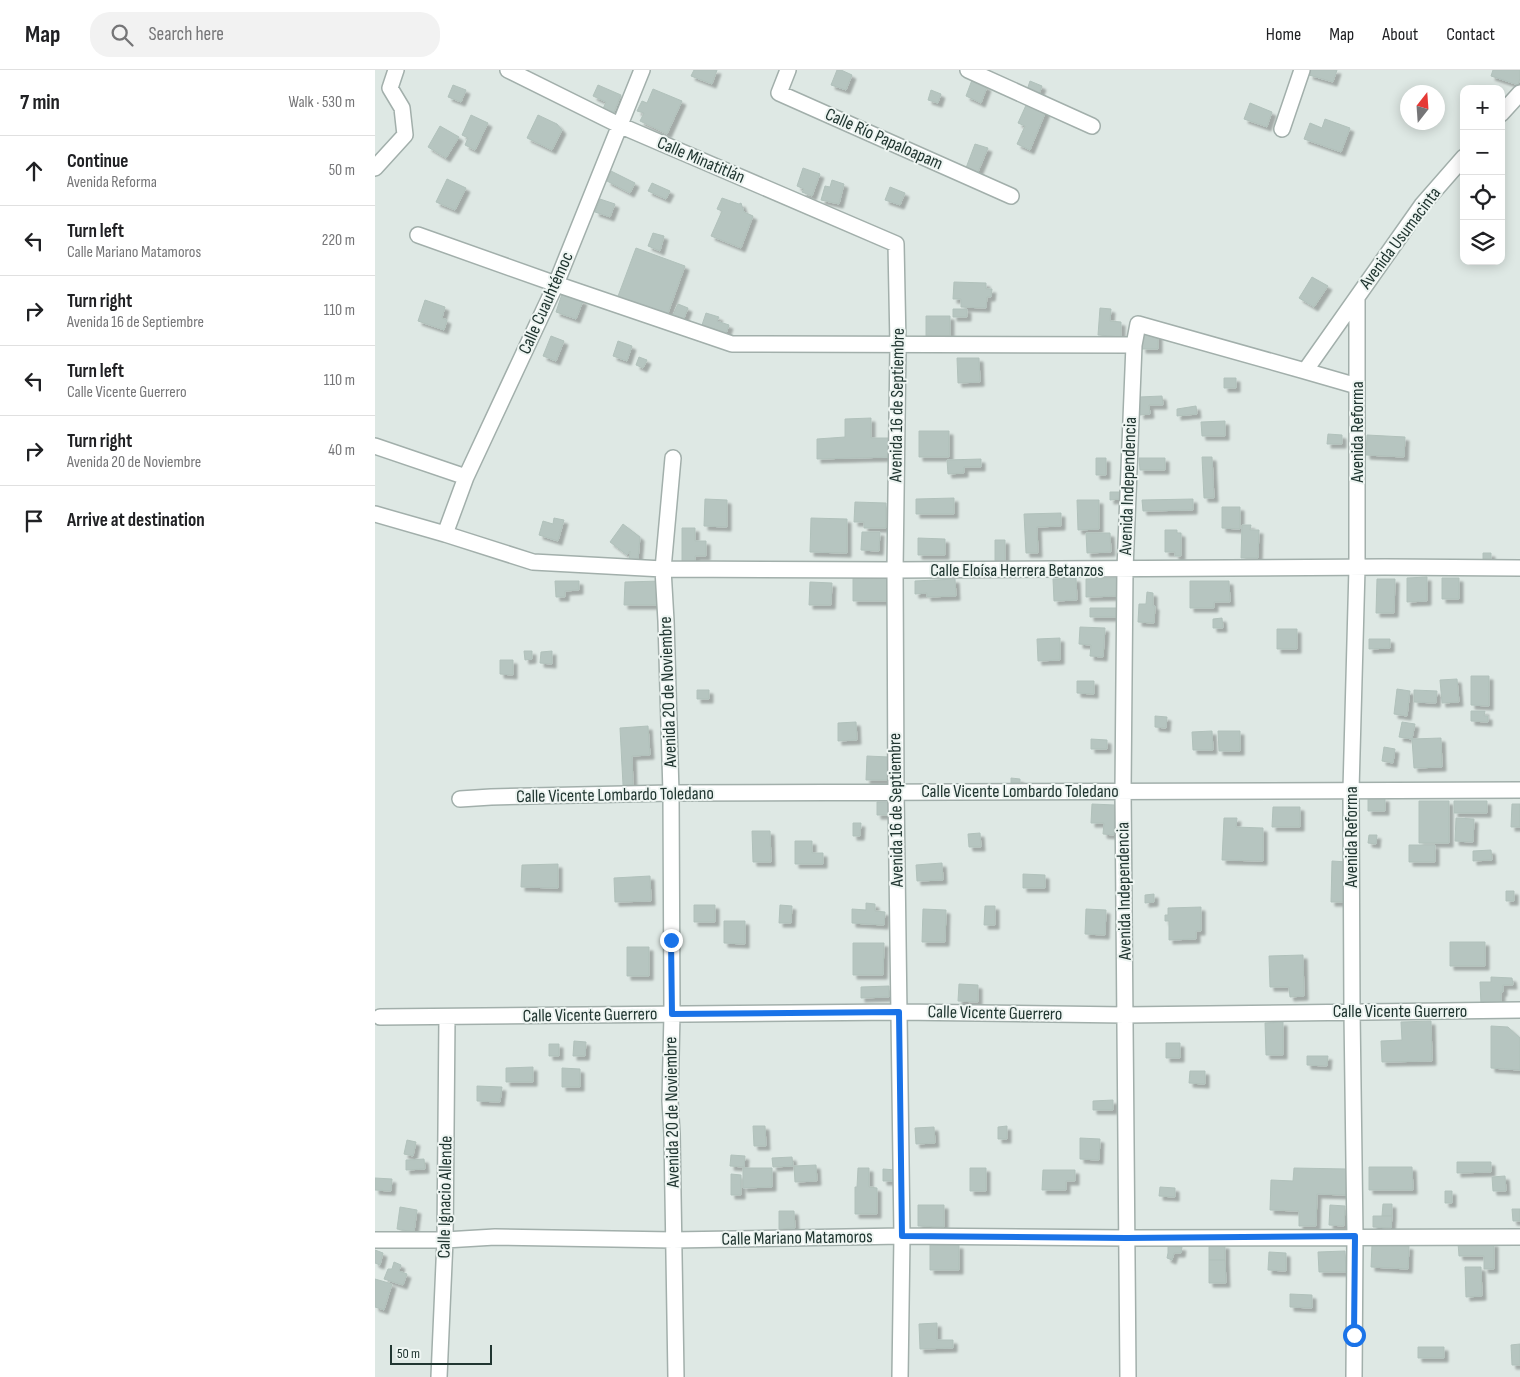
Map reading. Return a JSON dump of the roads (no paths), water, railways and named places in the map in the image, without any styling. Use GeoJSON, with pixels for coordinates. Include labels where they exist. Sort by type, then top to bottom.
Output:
{"type":"FeatureCollection","features":[{"type":"Feature","properties":{"kind":"street"},"geometry":{"type":"LineString","coordinates":[[375,168],[405,135],[402,108],[390,88],[396,70]]}},
{"type":"Feature","properties":{"kind":"street","name":"Calle Minatitlán"},"geometry":{"type":"LineString","coordinates":[[508,70],[619,125],[896,244]]}},
{"type":"Feature","properties":{"kind":"street","name":"Calle Cuauhtémoc"},"geometry":{"type":"LineString","coordinates":[[445,534],[467,477],[556,284],[642,70]]}},
{"type":"Feature","properties":{"kind":"street","name":"Calle Río Papaloapam"},"geometry":{"type":"LineString","coordinates":[[788,70],[779,93],[1011,196]]}},
{"type":"Feature","properties":{"kind":"street"},"geometry":{"type":"LineString","coordinates":[[968,70],[1092,126]]}},
{"type":"Feature","properties":{"kind":"street"},"geometry":{"type":"LineString","coordinates":[[1282,129],[1302,70]]}},
{"type":"Feature","properties":{"kind":"street"},"geometry":{"type":"LineString","coordinates":[[1505,110],[1520,93]]}},
{"type":"Feature","properties":{"kind":"street","name":"Avenida Usumacinta"},"geometry":{"type":"LineString","coordinates":[[1305,371],[1421,205],[1460,161]]}},
{"type":"Feature","properties":{"kind":"street"},"geometry":{"type":"LineString","coordinates":[[418,235],[732,344],[1134,346]]}},
{"type":"Feature","properties":{"kind":"street","name":"Avenida 16 de Septiembre"},"geometry":{"type":"LineString","coordinates":[[896,244],[898,345],[895,570],[896,792],[902,1236],[900,1377]]}},
{"type":"Feature","properties":{"kind":"street","name":"Avenida Reforma"},"geometry":{"type":"LineString","coordinates":[[1354,1377],[1355,1236],[1351,790],[1357,568],[1357,297]]}},
{"type":"Feature","properties":{"kind":"street","name":"Avenida Independencia"},"geometry":{"type":"LineString","coordinates":[[1128,1377],[1123,791],[1125,569],[1134,346],[1139,324],[1305,371]]}},
{"type":"Feature","properties":{"kind":"street"},"geometry":{"type":"LineString","coordinates":[[1305,371],[1357,386]]}},
{"type":"Feature","properties":{"kind":"street"},"geometry":{"type":"LineString","coordinates":[[375,446],[467,477]]}},
{"type":"Feature","properties":{"kind":"street","name":"Avenida 20 de Noviembre"},"geometry":{"type":"LineString","coordinates":[[673,458],[663,569],[671,793],[672,1014],[670,1101],[676,1377]]}},
{"type":"Feature","properties":{"kind":"street","name":"Calle Eloísa Herrera Betanzos"},"geometry":{"type":"LineString","coordinates":[[375,514],[533,562],[663,569],[1520,568]]}},
{"type":"Feature","properties":{"kind":"street","name":"Calle Vicente Lombardo Toledano"},"geometry":{"type":"LineString","coordinates":[[460,799],[671,793],[1520,790]]}},
{"type":"Feature","properties":{"kind":"street","name":"Calle Vicente Guerrero"},"geometry":{"type":"LineString","coordinates":[[380,1017],[899,1012],[1125,1014],[1520,1010]]}},
{"type":"Feature","properties":{"kind":"street","name":"Calle Ignacio Allende"},"geometry":{"type":"LineString","coordinates":[[439,1377],[445,1240],[447,1017]]}},
{"type":"Feature","properties":{"kind":"street","name":"Calle Mariano Matamoros"},"geometry":{"type":"LineString","coordinates":[[375,1240],[495,1238],[673,1240],[902,1236],[1126,1238],[1520,1237]]}}]}
